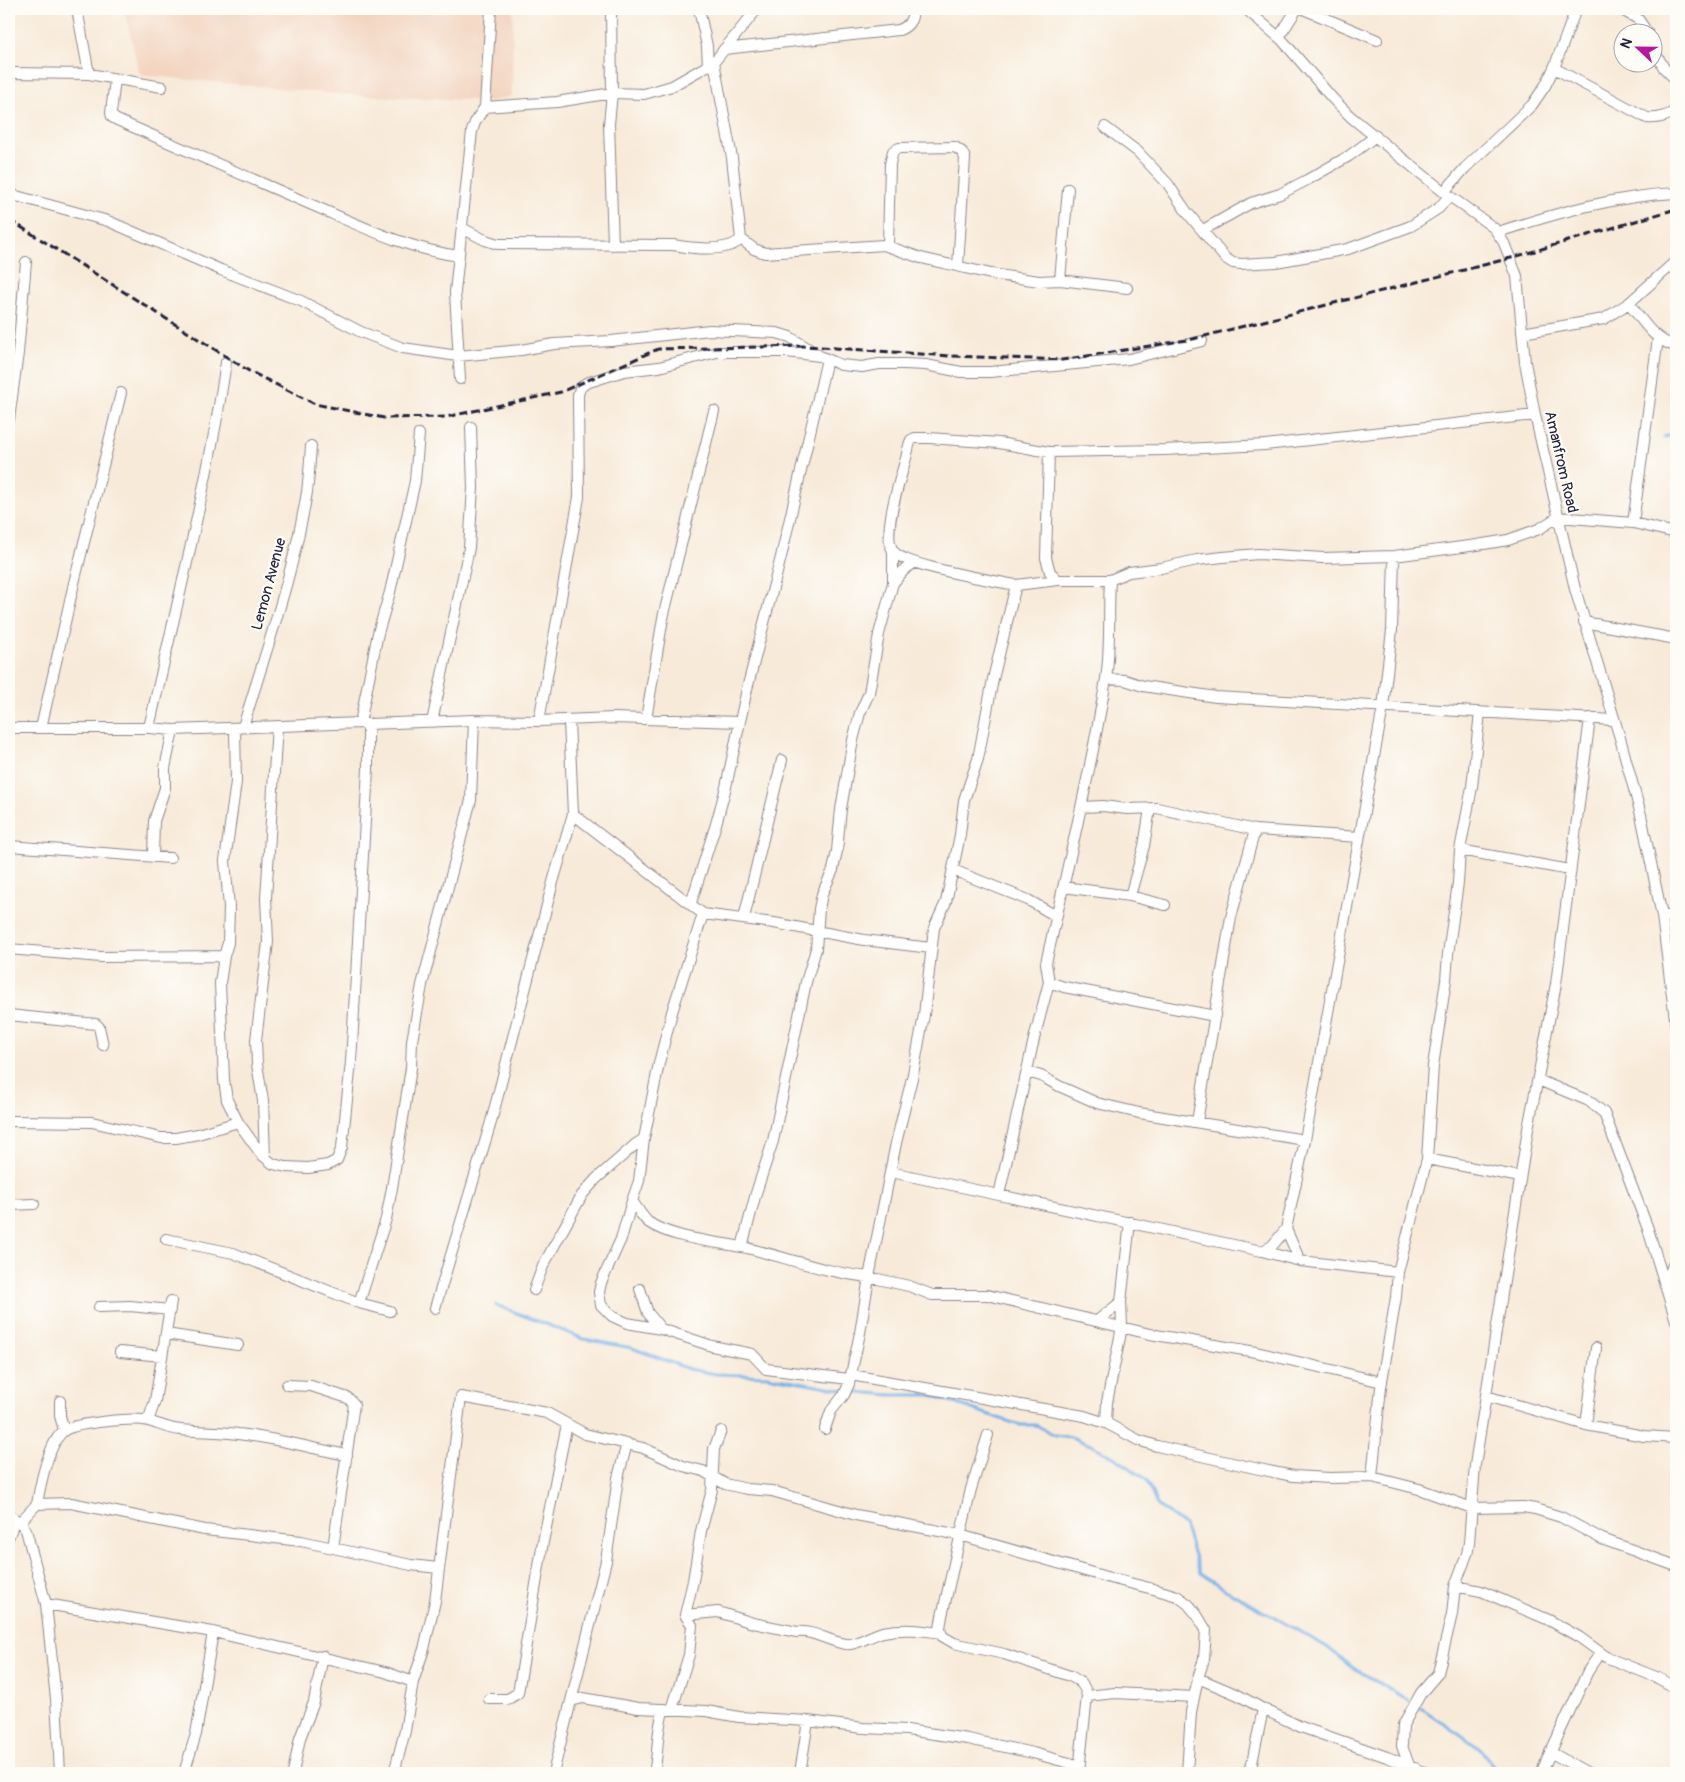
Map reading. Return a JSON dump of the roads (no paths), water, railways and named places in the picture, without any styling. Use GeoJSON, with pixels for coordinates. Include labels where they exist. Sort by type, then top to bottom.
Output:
{"type":"FeatureCollection","features":[{"type":"Feature","properties":{"kind":"street"},"geometry":{"type":"LineString","coordinates":[[77,9],[89,74]]}},
{"type":"Feature","properties":{"kind":"street"},"geometry":{"type":"LineString","coordinates":[[460,379],[456,292],[459,256],[472,131],[476,120],[485,107],[491,9]]}},
{"type":"Feature","properties":{"kind":"street"},"geometry":{"type":"LineString","coordinates":[[611,9],[612,93],[609,124],[613,245]]}},
{"type":"Feature","properties":{"kind":"street"},"geometry":{"type":"LineString","coordinates":[[699,9],[732,158],[741,239],[754,250],[765,253],[888,246],[921,258],[991,274],[1039,281],[1060,280],[1127,288]]}},
{"type":"Feature","properties":{"kind":"street"},"geometry":{"type":"LineString","coordinates":[[485,107],[557,102],[612,93],[644,94],[672,86],[711,64],[757,9]]}},
{"type":"Feature","properties":{"kind":"street"},"geometry":{"type":"LineString","coordinates":[[724,49],[899,30],[905,28],[910,21],[913,13],[912,9]]}},
{"type":"Feature","properties":{"kind":"street","name":"Amanfrom Road"},"geometry":{"type":"LineString","coordinates":[[1246,9],[1279,37],[1333,100],[1351,117],[1498,232],[1514,265],[1517,276],[1525,362],[1535,415],[1584,622],[1641,815],[1662,916],[1676,1027]]}},
{"type":"Feature","properties":{"kind":"street"},"geometry":{"type":"LineString","coordinates":[[1279,37],[1297,9]]}},
{"type":"Feature","properties":{"kind":"street"},"geometry":{"type":"LineString","coordinates":[[1303,9],[1377,40]]}},
{"type":"Feature","properties":{"kind":"street"},"geometry":{"type":"LineString","coordinates":[[1105,127],[1138,152],[1168,184],[1186,211],[1225,258],[1233,263],[1276,262],[1348,250],[1411,226],[1439,208],[1465,168],[1532,105],[1554,68],[1576,9]]}},
{"type":"Feature","properties":{"kind":"street"},"geometry":{"type":"LineString","coordinates":[[1620,9],[1640,22]]}},
{"type":"Feature","properties":{"kind":"street"},"geometry":{"type":"LineString","coordinates":[[1662,64],[1676,80]]}},
{"type":"Feature","properties":{"kind":"street"},"geometry":{"type":"LineString","coordinates":[[1554,68],[1647,118],[1665,117],[1676,111]]}},
{"type":"Feature","properties":{"kind":"street"},"geometry":{"type":"LineString","coordinates":[[9,73],[89,74],[162,87]]}},
{"type":"Feature","properties":{"kind":"street"},"geometry":{"type":"LineString","coordinates":[[115,79],[111,113],[112,117],[117,120],[379,234],[442,254],[459,256]]}},
{"type":"Feature","properties":{"kind":"street"},"geometry":{"type":"LineString","coordinates":[[1203,230],[1251,203],[1280,194],[1307,180],[1349,156],[1376,136]]}},
{"type":"Feature","properties":{"kind":"street"},"geometry":{"type":"LineString","coordinates":[[888,246],[890,164],[893,151],[899,148],[955,147],[962,152],[964,158],[958,266]]}},
{"type":"Feature","properties":{"kind":"street"},"geometry":{"type":"LineString","coordinates":[[1060,280],[1068,189]]}},
{"type":"Feature","properties":{"kind":"street"},"geometry":{"type":"LineString","coordinates":[[1498,232],[1580,207],[1650,194],[1676,193]]}},
{"type":"Feature","properties":{"kind":"street"},"geometry":{"type":"LineString","coordinates":[[9,194],[108,222],[301,301],[361,332],[402,348],[458,356],[521,350],[554,344],[611,341],[710,330],[777,332],[790,337],[841,365],[862,367],[879,364],[904,364],[961,372],[990,372],[1129,359],[1202,340]]}},
{"type":"Feature","properties":{"kind":"street"},"geometry":{"type":"LineString","coordinates":[[462,228],[485,240],[498,244],[673,245],[708,248],[736,245],[741,239]]}},
{"type":"Feature","properties":{"kind":"street"},"geometry":{"type":"LineString","coordinates":[[1522,333],[1604,319],[1629,304],[1676,261]]}},
{"type":"Feature","properties":{"kind":"street"},"geometry":{"type":"LineString","coordinates":[[9,419],[18,353],[26,262]]}},
{"type":"Feature","properties":{"kind":"street"},"geometry":{"type":"LineString","coordinates":[[1629,304],[1658,338],[1676,346]]}},
{"type":"Feature","properties":{"kind":"street"},"geometry":{"type":"LineString","coordinates":[[1634,523],[1658,338]]}},
{"type":"Feature","properties":{"kind":"street"},"geometry":{"type":"LineString","coordinates":[[539,721],[579,496],[578,395],[580,388],[586,383],[624,372],[717,352],[778,352],[824,357]]}},
{"type":"Feature","properties":{"kind":"street"},"geometry":{"type":"LineString","coordinates":[[691,903],[719,815],[739,722],[783,549],[824,357]]}},
{"type":"Feature","properties":{"kind":"street"},"geometry":{"type":"LineString","coordinates":[[149,728],[203,491],[226,362]]}},
{"type":"Feature","properties":{"kind":"street"},"geometry":{"type":"LineString","coordinates":[[41,728],[74,583],[121,393]]}},
{"type":"Feature","properties":{"kind":"street"},"geometry":{"type":"LineString","coordinates":[[646,719],[663,618],[714,411]]}},
{"type":"Feature","properties":{"kind":"street"},"geometry":{"type":"LineString","coordinates":[[742,1247],[756,1193],[773,1141],[804,992],[816,949],[822,894],[833,870],[838,852],[841,809],[853,740],[860,713],[869,693],[879,634],[893,583],[894,552],[889,543],[889,529],[899,482],[911,440],[929,438],[999,443],[1049,452],[1164,450],[1265,445],[1535,415]]}},
{"type":"Feature","properties":{"kind":"street"},"geometry":{"type":"LineString","coordinates":[[432,722],[469,548],[473,488],[471,427]]}},
{"type":"Feature","properties":{"kind":"street"},"geometry":{"type":"LineString","coordinates":[[277,726],[266,898],[268,942],[256,1040],[263,1101],[264,1157],[273,1164],[286,1167],[308,1168],[328,1165],[337,1160],[342,1147],[351,1062],[368,768],[364,723],[378,633],[390,592],[415,481],[419,434]]}},
{"type":"Feature","properties":{"kind":"street","name":"Lemon Avenue"},"geometry":{"type":"LineString","coordinates":[[264,1157],[238,1122],[226,1100],[220,983],[228,943],[229,912],[225,861],[236,782],[239,728],[289,574],[303,514],[311,446]]}},
{"type":"Feature","properties":{"kind":"street"},"geometry":{"type":"LineString","coordinates":[[1049,452],[1046,558],[1050,572],[1058,580]]}},
{"type":"Feature","properties":{"kind":"street"},"geometry":{"type":"LineString","coordinates":[[894,552],[914,563],[1016,585],[1058,580],[1110,580],[1129,572],[1223,556],[1258,554],[1323,558],[1394,556],[1508,540],[1539,528],[1558,517],[1634,523],[1676,533]]}},
{"type":"Feature","properties":{"kind":"street"},"geometry":{"type":"LineString","coordinates":[[1262,1251],[1272,1246],[1286,1229],[1305,1140],[1383,707],[1392,630],[1394,556]]}},
{"type":"Feature","properties":{"kind":"street"},"geometry":{"type":"LineString","coordinates":[[893,583],[904,570],[914,563]]}},
{"type":"Feature","properties":{"kind":"street"},"geometry":{"type":"LineString","coordinates":[[1046,582],[1050,572]]}},
{"type":"Feature","properties":{"kind":"street"},"geometry":{"type":"LineString","coordinates":[[999,1195],[1034,1039],[1050,982],[1046,963],[1082,807],[1106,679],[1110,633],[1108,610],[1110,580]]}},
{"type":"Feature","properties":{"kind":"street"},"geometry":{"type":"LineString","coordinates":[[825,1429],[831,1411],[844,1395],[850,1377],[869,1277],[913,1074],[924,1015],[934,928],[946,902],[964,800],[978,759],[993,679],[1016,585]]}},
{"type":"Feature","properties":{"kind":"street"},"geometry":{"type":"LineString","coordinates":[[1584,622],[1676,639]]}},
{"type":"Feature","properties":{"kind":"street"},"geometry":{"type":"LineString","coordinates":[[1106,679],[1125,680],[1143,686],[1216,697],[1614,720]]}},
{"type":"Feature","properties":{"kind":"street"},"geometry":{"type":"LineString","coordinates":[[1372,1477],[1382,1382],[1396,1297],[1398,1272],[1427,1159],[1433,1066],[1446,980],[1458,883],[1460,850],[1472,787],[1480,712]]}},
{"type":"Feature","properties":{"kind":"street"},"geometry":{"type":"LineString","coordinates":[[9,728],[149,728],[173,730],[364,723],[474,720],[539,721],[600,718],[739,722]]}},
{"type":"Feature","properties":{"kind":"street"},"geometry":{"type":"LineString","coordinates":[[1408,1769],[1402,1746],[1403,1725],[1422,1693],[1438,1673],[1452,1614],[1455,1586],[1467,1554],[1475,1465],[1520,1178],[1556,984],[1590,718]]}},
{"type":"Feature","properties":{"kind":"street"},"geometry":{"type":"LineString","coordinates":[[359,1303],[374,1259],[389,1204],[411,1068],[412,1041],[422,985],[471,800],[474,720]]}},
{"type":"Feature","properties":{"kind":"street"},"geometry":{"type":"LineString","coordinates":[[435,1308],[491,1122],[550,892],[574,814],[569,720]]}},
{"type":"Feature","properties":{"kind":"street"},"geometry":{"type":"LineString","coordinates":[[153,857],[154,821],[165,788],[164,768],[173,730]]}},
{"type":"Feature","properties":{"kind":"street"},"geometry":{"type":"LineString","coordinates":[[744,918],[782,760]]}},
{"type":"Feature","properties":{"kind":"street"},"geometry":{"type":"LineString","coordinates":[[1082,807],[1103,806],[1127,810],[1157,808],[1255,830],[1359,837]]}},
{"type":"Feature","properties":{"kind":"street"},"geometry":{"type":"LineString","coordinates":[[1130,896],[1146,839],[1150,809]]}},
{"type":"Feature","properties":{"kind":"street"},"geometry":{"type":"LineString","coordinates":[[574,814],[636,864],[691,903],[703,914],[744,918],[818,930],[864,940],[931,948]]}},
{"type":"Feature","properties":{"kind":"street"},"geometry":{"type":"LineString","coordinates":[[1197,1122],[1232,917],[1255,830]]}},
{"type":"Feature","properties":{"kind":"street"},"geometry":{"type":"LineString","coordinates":[[9,846],[170,858]]}},
{"type":"Feature","properties":{"kind":"street"},"geometry":{"type":"LineString","coordinates":[[1460,850],[1570,870]]}},
{"type":"Feature","properties":{"kind":"street"},"geometry":{"type":"LineString","coordinates":[[953,870],[1028,900],[1056,916]]}},
{"type":"Feature","properties":{"kind":"street"},"geometry":{"type":"LineString","coordinates":[[1064,887],[1130,896],[1165,905]]}},
{"type":"Feature","properties":{"kind":"street"},"geometry":{"type":"LineString","coordinates":[[703,914],[667,1031],[644,1139],[639,1181],[621,1239],[601,1283],[599,1292],[601,1305],[612,1316],[627,1323],[661,1329],[712,1346],[752,1354],[766,1370],[850,1377],[1084,1416],[1106,1423],[1138,1440],[1157,1446],[1259,1469],[1293,1476],[1330,1478],[1372,1477],[1419,1489],[1472,1508],[1524,1507],[1535,1509],[1561,1517],[1602,1539],[1676,1566]]}},
{"type":"Feature","properties":{"kind":"street"},"geometry":{"type":"LineString","coordinates":[[1662,916],[1676,916]]}},
{"type":"Feature","properties":{"kind":"street"},"geometry":{"type":"LineString","coordinates":[[9,950],[101,957],[224,956]]}},
{"type":"Feature","properties":{"kind":"street"},"geometry":{"type":"LineString","coordinates":[[1050,982],[1215,1016]]}},
{"type":"Feature","properties":{"kind":"street"},"geometry":{"type":"LineString","coordinates":[[9,1015],[96,1024],[99,1027],[103,1045]]}},
{"type":"Feature","properties":{"kind":"street"},"geometry":{"type":"LineString","coordinates":[[1027,1072],[1041,1076],[1097,1103],[1139,1113],[1305,1140]]}},
{"type":"Feature","properties":{"kind":"street"},"geometry":{"type":"LineString","coordinates":[[1538,1080],[1590,1101],[1604,1113],[1648,1230],[1676,1320]]}},
{"type":"Feature","properties":{"kind":"street"},"geometry":{"type":"LineString","coordinates":[[9,1121],[92,1122],[161,1138],[176,1138],[198,1134],[238,1122]]}},
{"type":"Feature","properties":{"kind":"street"},"geometry":{"type":"LineString","coordinates":[[534,1290],[543,1266],[582,1195],[596,1179],[644,1139]]}},
{"type":"Feature","properties":{"kind":"street"},"geometry":{"type":"LineString","coordinates":[[1427,1159],[1520,1178]]}},
{"type":"Feature","properties":{"kind":"street"},"geometry":{"type":"LineString","coordinates":[[891,1172],[1130,1222],[1300,1261],[1398,1272]]}},
{"type":"Feature","properties":{"kind":"street"},"geometry":{"type":"LineString","coordinates":[[632,1201],[647,1221],[664,1229],[742,1247],[845,1275],[869,1277],[909,1286],[932,1295],[987,1295],[1150,1334],[1256,1352],[1382,1382]]}},
{"type":"Feature","properties":{"kind":"street"},"geometry":{"type":"LineString","coordinates":[[9,1205],[34,1204]]}},
{"type":"Feature","properties":{"kind":"street"},"geometry":{"type":"LineString","coordinates":[[1106,1423],[1122,1327],[1121,1302],[1130,1222]]}},
{"type":"Feature","properties":{"kind":"street"},"geometry":{"type":"LineString","coordinates":[[1286,1229],[1300,1261]]}},
{"type":"Feature","properties":{"kind":"street"},"geometry":{"type":"LineString","coordinates":[[166,1239],[233,1253],[307,1284],[359,1303],[390,1311]]}},
{"type":"Feature","properties":{"kind":"street"},"geometry":{"type":"LineString","coordinates":[[1665,1285],[1676,1258]]}},
{"type":"Feature","properties":{"kind":"street"},"geometry":{"type":"LineString","coordinates":[[640,1289],[648,1313],[661,1329]]}},
{"type":"Feature","properties":{"kind":"street"},"geometry":{"type":"LineString","coordinates":[[1097,1321],[1121,1302]]}},
{"type":"Feature","properties":{"kind":"street"},"geometry":{"type":"LineString","coordinates":[[99,1307],[170,1305],[155,1401],[148,1421]]}},
{"type":"Feature","properties":{"kind":"street"},"geometry":{"type":"LineString","coordinates":[[166,1334],[238,1345]]}},
{"type":"Feature","properties":{"kind":"street"},"geometry":{"type":"LineString","coordinates":[[1586,1425],[1596,1348]]}},
{"type":"Feature","properties":{"kind":"street"},"geometry":{"type":"LineString","coordinates":[[120,1352],[162,1356]]}},
{"type":"Feature","properties":{"kind":"street"},"geometry":{"type":"LineString","coordinates":[[287,1385],[311,1386],[348,1398],[354,1404],[333,1548]]}},
{"type":"Feature","properties":{"kind":"street"},"geometry":{"type":"LineString","coordinates":[[1486,1396],[1586,1425],[1644,1436],[1676,1438]]}},
{"type":"Feature","properties":{"kind":"street"},"geometry":{"type":"LineString","coordinates":[[394,1773],[405,1731],[413,1682],[424,1649],[435,1601],[461,1397],[547,1413],[585,1434],[643,1448],[683,1466],[703,1471],[725,1484],[748,1489],[772,1491],[856,1515],[960,1535],[1177,1596],[1188,1604],[1206,1630],[1204,1659],[1191,1712],[1187,1773]]}},
{"type":"Feature","properties":{"kind":"street"},"geometry":{"type":"LineString","coordinates":[[60,1401],[60,1416],[64,1430]]}},
{"type":"Feature","properties":{"kind":"street"},"geometry":{"type":"LineString","coordinates":[[37,1504],[42,1476],[49,1455],[64,1430],[111,1421],[148,1421],[163,1427],[180,1430],[239,1434],[347,1455]]}},
{"type":"Feature","properties":{"kind":"street"},"geometry":{"type":"LineString","coordinates":[[489,1700],[508,1699],[518,1693],[543,1542],[567,1424]]}},
{"type":"Feature","properties":{"kind":"street"},"geometry":{"type":"LineString","coordinates":[[654,1773],[658,1757],[657,1734],[689,1655],[692,1625],[685,1615],[701,1531],[714,1477],[712,1464],[714,1449],[721,1431]]}},
{"type":"Feature","properties":{"kind":"street"},"geometry":{"type":"LineString","coordinates":[[571,1701],[583,1698],[638,1708],[706,1711],[747,1718],[808,1721],[863,1728],[907,1730],[968,1739],[1033,1753],[1079,1770],[1087,1696],[1086,1688],[1080,1681],[1004,1654],[954,1643],[942,1636],[941,1633],[942,1616],[960,1535],[971,1489],[988,1435]]}},
{"type":"Feature","properties":{"kind":"street"},"geometry":{"type":"LineString","coordinates":[[553,1773],[606,1561],[618,1478],[628,1443]]}},
{"type":"Feature","properties":{"kind":"street"},"geometry":{"type":"LineString","coordinates":[[9,1536],[15,1519],[37,1504],[71,1503],[205,1530],[301,1541],[411,1565],[438,1568]]}},
{"type":"Feature","properties":{"kind":"street"},"geometry":{"type":"LineString","coordinates":[[15,1519],[26,1530],[46,1604],[56,1699],[60,1773]]}},
{"type":"Feature","properties":{"kind":"street"},"geometry":{"type":"LineString","coordinates":[[1455,1586],[1481,1591],[1549,1620],[1579,1637],[1600,1654],[1656,1677],[1676,1688]]}},
{"type":"Feature","properties":{"kind":"street"},"geometry":{"type":"LineString","coordinates":[[46,1604],[213,1632],[323,1656],[385,1672],[413,1682]]}},
{"type":"Feature","properties":{"kind":"street"},"geometry":{"type":"LineString","coordinates":[[685,1615],[713,1612],[723,1613],[753,1623],[814,1634],[847,1645],[881,1632],[906,1628],[941,1633]]}},
{"type":"Feature","properties":{"kind":"street"},"geometry":{"type":"LineString","coordinates":[[184,1773],[196,1734],[213,1632]]}},
{"type":"Feature","properties":{"kind":"street"},"geometry":{"type":"LineString","coordinates":[[1541,1773],[1588,1671],[1600,1654]]}},
{"type":"Feature","properties":{"kind":"street"},"geometry":{"type":"LineString","coordinates":[[293,1773],[296,1752],[314,1702],[323,1656]]}},
{"type":"Feature","properties":{"kind":"street"},"geometry":{"type":"LineString","coordinates":[[1198,1678],[1238,1695],[1301,1727],[1408,1769],[1427,1773]]}},
{"type":"Feature","properties":{"kind":"street"},"geometry":{"type":"LineString","coordinates":[[1087,1696],[1115,1692],[1194,1697]]}},
{"type":"Feature","properties":{"kind":"street"},"geometry":{"type":"LineString","coordinates":[[1250,1773],[1263,1709]]}},
{"type":"Feature","properties":{"kind":"street"},"geometry":{"type":"LineString","coordinates":[[800,1773],[808,1721]]}},
{"type":"Feature","properties":{"kind":"street"},"geometry":{"type":"LineString","coordinates":[[1550,1752],[1588,1773]]}},
{"type":"Feature","properties":{"kind":"waterway"},"geometry":{"type":"LineString","coordinates":[[1664,437],[1676,434]]}},
{"type":"Feature","properties":{"kind":"waterway"},"geometry":{"type":"LineString","coordinates":[[496,1305],[584,1339],[632,1348],[689,1369],[716,1374],[767,1376],[844,1390]]}},
{"type":"Feature","properties":{"kind":"waterway"},"geometry":{"type":"LineString","coordinates":[[858,1392],[890,1395],[931,1395],[1019,1425],[1036,1425],[1055,1435],[1071,1437],[1117,1459],[1146,1479],[1157,1505],[1184,1525],[1200,1573],[1226,1590],[1327,1647],[1352,1667],[1409,1701]]}},
{"type":"Feature","properties":{"kind":"waterway"},"geometry":{"type":"LineString","coordinates":[[1421,1708],[1480,1749],[1499,1773]]}},
{"type":"Feature","properties":{"kind":"railway"},"geometry":{"type":"LineString","coordinates":[[9,221],[249,371],[315,404],[384,418],[446,417],[561,392],[658,349],[806,346],[950,356],[1062,360],[1193,339],[1511,258],[1676,209]]}}]}
